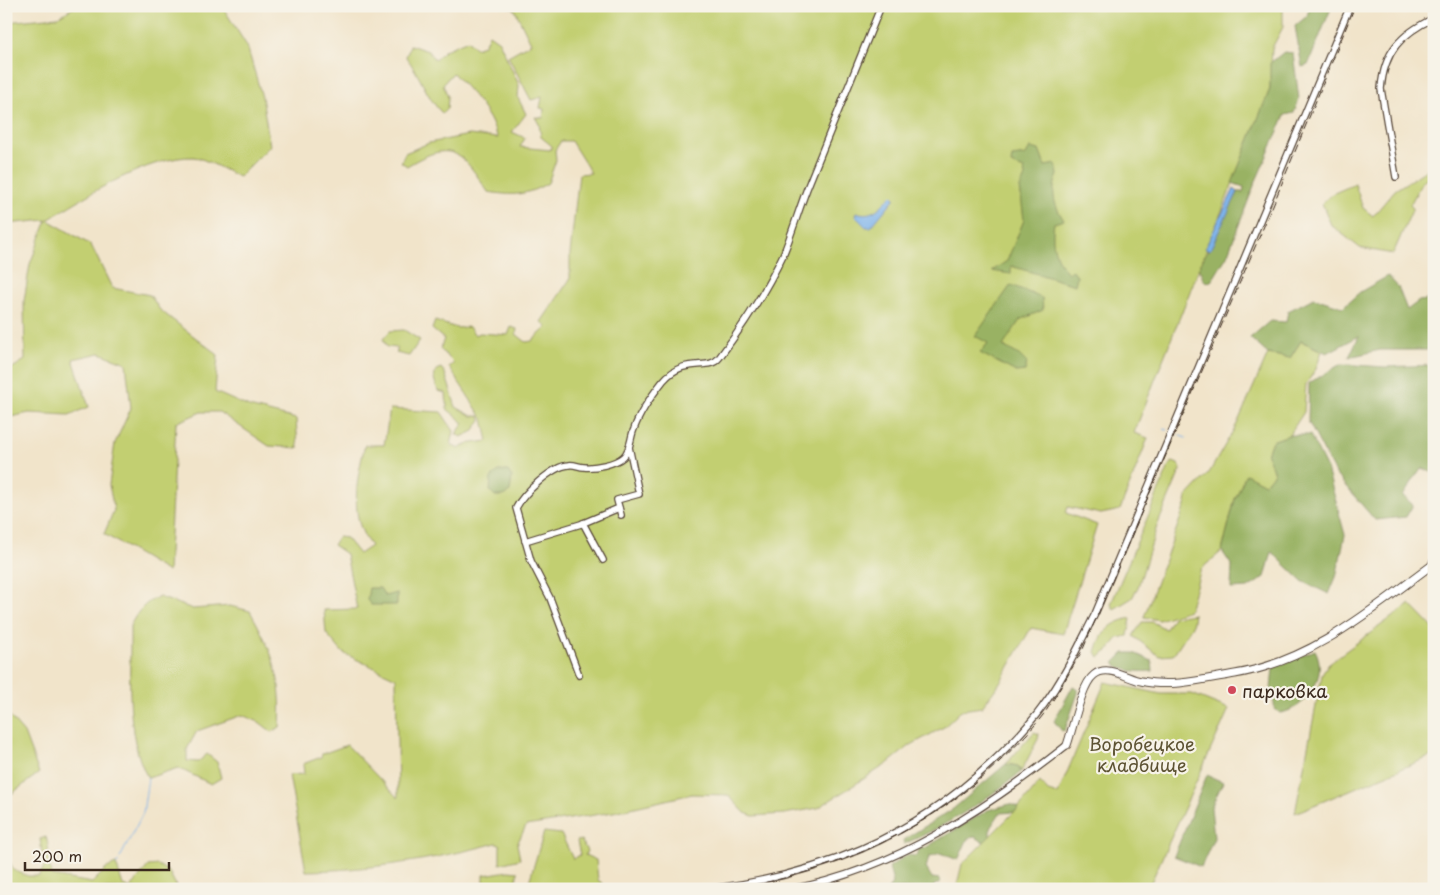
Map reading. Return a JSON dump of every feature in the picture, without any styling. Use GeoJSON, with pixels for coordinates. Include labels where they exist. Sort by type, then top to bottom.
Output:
{"type":"FeatureCollection","features":[{"type":"Feature","properties":{"kind":"street"},"geometry":{"type":"LineString","coordinates":[[579,676],[550,598],[531,561],[516,508],[522,496],[532,490],[554,468],[570,465],[596,467],[622,458],[629,446],[637,422],[664,381],[675,369],[686,364],[712,364],[717,360],[759,298],[782,255],[809,183],[882,6]]}},
{"type":"Feature","properties":{"kind":"street"},"geometry":{"type":"LineString","coordinates":[[710,889],[764,880],[810,869],[877,843],[927,814],[967,785],[1012,742],[1043,707],[1070,664],[1095,614],[1350,6]]}},
{"type":"Feature","properties":{"kind":"street"},"geometry":{"type":"LineString","coordinates":[[1396,178],[1381,89],[1382,75],[1388,56],[1397,42],[1406,34],[1434,18]]}},
{"type":"Feature","properties":{"kind":"street"},"geometry":{"type":"LineString","coordinates":[[525,541],[620,512],[617,500],[639,494],[629,446]]}},
{"type":"Feature","properties":{"kind":"street"},"geometry":{"type":"LineString","coordinates":[[583,523],[603,560]]}},
{"type":"Feature","properties":{"kind":"street"},"geometry":{"type":"LineString","coordinates":[[1433,562],[1434,573]]}},
{"type":"Feature","properties":{"kind":"street"},"geometry":{"type":"LineString","coordinates":[[792,889],[857,870],[920,844],[974,814],[1067,746],[1087,684],[1094,674],[1108,670],[1142,682],[1186,682],[1243,673],[1288,659],[1316,647],[1345,629],[1433,562]]}},
{"type":"Feature","properties":{"kind":"green space"},"geometry":{"type":"Polygon","coordinates":[[[76,6],[222,6],[247,46],[262,97],[270,146],[239,177],[198,158],[177,158],[138,170],[118,179],[79,200],[48,220],[91,245],[112,288],[150,295],[160,310],[218,355],[215,392],[249,407],[296,419],[298,448],[269,446],[219,412],[201,412],[176,423],[168,572],[104,534],[114,510],[109,485],[115,443],[131,408],[126,363],[100,353],[73,359],[89,407],[69,415],[29,413],[6,418],[6,372],[25,360],[24,301],[30,264],[47,220],[6,224],[6,22],[58,17],[76,6]]]}},
{"type":"Feature","properties":{"kind":"green space"},"geometry":{"type":"Polygon","coordinates":[[[505,6],[1283,6],[1283,27],[1272,48],[1270,89],[1134,433],[1148,438],[1120,510],[1101,514],[1068,507],[1066,513],[1097,525],[1063,634],[1031,628],[999,684],[982,707],[962,710],[944,727],[911,745],[887,764],[818,808],[784,814],[753,816],[745,813],[728,795],[692,794],[613,812],[526,826],[517,844],[520,859],[500,864],[500,844],[496,843],[402,863],[354,869],[306,871],[289,775],[304,774],[303,764],[321,757],[322,754],[347,745],[398,798],[396,678],[343,653],[326,633],[324,610],[357,609],[346,554],[333,545],[338,537],[346,538],[359,554],[371,546],[359,523],[356,497],[359,470],[365,445],[384,445],[390,409],[441,412],[454,431],[451,445],[459,449],[466,444],[488,441],[483,419],[449,367],[454,363],[440,349],[444,339],[432,329],[435,321],[457,328],[469,327],[475,335],[480,333],[508,335],[511,327],[517,329],[516,334],[526,342],[532,341],[547,327],[541,322],[570,279],[570,254],[579,174],[591,173],[571,141],[561,141],[555,150],[556,160],[548,183],[526,193],[519,194],[488,192],[471,168],[463,159],[455,154],[446,152],[435,153],[407,166],[401,162],[405,153],[429,143],[469,135],[498,138],[485,110],[453,73],[443,84],[448,97],[447,109],[442,113],[432,101],[406,57],[410,45],[428,51],[435,60],[445,50],[468,40],[475,48],[484,45],[489,34],[499,41],[519,85],[518,98],[526,114],[512,132],[525,138],[520,147],[550,150],[552,146],[541,137],[539,124],[535,117],[543,118],[544,109],[540,108],[542,97],[531,100],[508,56],[531,43],[514,8],[505,6]]]}},
{"type":"Feature","properties":{"kind":"green space"},"geometry":{"type":"Polygon","coordinates":[[[1310,6],[1332,6],[1308,65],[1302,67],[1295,26],[1307,16],[1310,6]]]}},
{"type":"Feature","properties":{"kind":"green space"},"geometry":{"type":"Polygon","coordinates":[[[1284,52],[1293,53],[1299,99],[1294,113],[1285,115],[1255,183],[1227,256],[1211,282],[1204,281],[1199,267],[1238,192],[1243,192],[1244,187],[1232,183],[1270,89],[1270,63],[1284,52]]]}},
{"type":"Feature","properties":{"kind":"green space"},"geometry":{"type":"Polygon","coordinates":[[[1434,137],[1434,172],[1422,182],[1410,205],[1413,208],[1393,254],[1360,248],[1331,225],[1322,203],[1332,194],[1355,184],[1363,208],[1373,216],[1395,190],[1431,167],[1434,137]]]}},
{"type":"Feature","properties":{"kind":"green space"},"geometry":{"type":"Polygon","coordinates":[[[1030,148],[1039,150],[1045,166],[1056,164],[1058,175],[1054,187],[1054,198],[1064,220],[1054,223],[1053,244],[1059,262],[1068,273],[1073,270],[1077,276],[1075,285],[1011,266],[1011,274],[992,271],[1007,261],[1024,220],[1020,188],[1025,177],[1024,169],[1011,164],[1012,157],[1026,155],[1030,148]]]}},
{"type":"Feature","properties":{"kind":"green space"},"geometry":{"type":"Polygon","coordinates":[[[1388,276],[1398,287],[1407,310],[1419,301],[1434,299],[1434,350],[1380,350],[1349,357],[1359,336],[1327,353],[1301,341],[1290,358],[1268,354],[1250,338],[1270,321],[1286,322],[1288,311],[1314,298],[1343,307],[1360,292],[1388,276]]]}},
{"type":"Feature","properties":{"kind":"green space"},"geometry":{"type":"Polygon","coordinates":[[[1011,285],[1042,298],[1043,310],[1020,320],[1003,346],[1019,355],[1027,363],[1025,371],[1016,372],[980,353],[988,343],[975,336],[1011,285]]]}},
{"type":"Feature","properties":{"kind":"green space"},"geometry":{"type":"Polygon","coordinates":[[[404,330],[420,340],[409,356],[396,353],[398,348],[387,347],[383,339],[390,331],[404,330]]]}},
{"type":"Feature","properties":{"kind":"green space"},"geometry":{"type":"Polygon","coordinates":[[[1301,341],[1322,351],[1316,369],[1306,384],[1304,412],[1289,435],[1272,441],[1267,454],[1274,473],[1265,485],[1246,475],[1235,499],[1222,551],[1201,569],[1189,610],[1159,620],[1144,617],[1187,496],[1209,473],[1237,424],[1268,354],[1290,358],[1301,341]]]}},
{"type":"Feature","properties":{"kind":"green space"},"geometry":{"type":"Polygon","coordinates":[[[1341,364],[1385,367],[1434,365],[1434,473],[1421,468],[1403,496],[1413,505],[1406,517],[1375,520],[1336,475],[1308,421],[1309,383],[1341,364]]]}},
{"type":"Feature","properties":{"kind":"green space"},"geometry":{"type":"Polygon","coordinates":[[[441,368],[445,373],[456,407],[472,416],[480,416],[481,421],[472,432],[461,437],[456,434],[464,423],[447,409],[446,393],[438,391],[434,379],[436,370],[441,368]]]}},
{"type":"Feature","properties":{"kind":"green space"},"geometry":{"type":"Polygon","coordinates":[[[1289,435],[1310,435],[1327,469],[1345,535],[1336,577],[1329,594],[1302,581],[1272,552],[1265,577],[1248,588],[1231,589],[1232,566],[1222,551],[1235,499],[1246,474],[1265,484],[1274,473],[1267,454],[1272,441],[1289,435]]]}},
{"type":"Feature","properties":{"kind":"green space"},"geometry":{"type":"Polygon","coordinates":[[[1173,462],[1178,464],[1181,469],[1157,526],[1138,587],[1132,598],[1114,609],[1111,604],[1170,464],[1173,462]]]}},
{"type":"Feature","properties":{"kind":"green space"},"geometry":{"type":"Polygon","coordinates":[[[498,471],[508,471],[512,477],[510,492],[503,496],[495,496],[490,491],[491,478],[498,471]]]}},
{"type":"Feature","properties":{"kind":"green space"},"geometry":{"type":"Polygon","coordinates":[[[369,588],[380,588],[385,596],[397,593],[397,605],[371,605],[367,600],[369,588]]]}},
{"type":"Feature","properties":{"kind":"green space"},"geometry":{"type":"Polygon","coordinates":[[[159,597],[193,609],[230,606],[250,611],[265,640],[275,666],[280,694],[280,727],[272,732],[259,722],[242,715],[197,731],[187,749],[187,761],[198,762],[207,754],[217,762],[221,778],[211,784],[178,768],[148,778],[140,761],[135,743],[130,704],[130,626],[142,608],[159,597]]]}},
{"type":"Feature","properties":{"kind":"green space"},"geometry":{"type":"Polygon","coordinates":[[[1410,604],[1434,629],[1434,755],[1295,813],[1322,675],[1328,664],[1410,604]]]}},
{"type":"Feature","properties":{"kind":"green space"},"geometry":{"type":"Polygon","coordinates":[[[1194,614],[1192,626],[1173,655],[1159,656],[1133,636],[1142,622],[1152,622],[1166,629],[1173,617],[1194,614]]]}},
{"type":"Feature","properties":{"kind":"green space"},"geometry":{"type":"Polygon","coordinates":[[[1131,618],[1128,636],[1118,638],[1108,651],[1099,657],[1096,652],[1104,633],[1112,625],[1131,618]]]}},
{"type":"Feature","properties":{"kind":"green space"},"geometry":{"type":"Polygon","coordinates":[[[1315,650],[1319,660],[1319,670],[1313,689],[1299,705],[1280,713],[1275,709],[1271,689],[1273,668],[1315,650]]]}},
{"type":"Feature","properties":{"kind":"green space"},"geometry":{"type":"Polygon","coordinates":[[[1124,653],[1134,653],[1152,661],[1153,671],[1132,671],[1118,666],[1114,663],[1124,653]]]}},
{"type":"Feature","properties":{"kind":"green space","name":"Воробецкое кладбище"},"geometry":{"type":"Polygon","coordinates":[[[1105,682],[1161,694],[1192,694],[1229,709],[1148,889],[956,889],[962,864],[1019,807],[1040,782],[1048,791],[1058,794],[1105,682]]]}},
{"type":"Feature","properties":{"kind":"green space"},"geometry":{"type":"Polygon","coordinates":[[[1073,686],[1078,689],[1078,693],[1065,730],[1062,731],[1054,721],[1073,686]]]}},
{"type":"Feature","properties":{"kind":"green space"},"geometry":{"type":"Polygon","coordinates":[[[6,712],[24,733],[39,773],[6,798],[6,712]]]}},
{"type":"Feature","properties":{"kind":"green space"},"geometry":{"type":"Polygon","coordinates":[[[1034,732],[1039,734],[1038,739],[1021,772],[1018,766],[1006,764],[1034,732]]]}},
{"type":"Feature","properties":{"kind":"green space"},"geometry":{"type":"Polygon","coordinates":[[[1006,764],[1018,766],[1021,772],[965,812],[904,844],[903,840],[953,809],[1006,764]]]}},
{"type":"Feature","properties":{"kind":"green space"},"geometry":{"type":"Polygon","coordinates":[[[1207,775],[1223,782],[1211,807],[1214,838],[1201,867],[1174,856],[1207,775]]]}},
{"type":"Feature","properties":{"kind":"green space"},"geometry":{"type":"Polygon","coordinates":[[[1010,804],[1019,807],[1015,812],[1000,813],[990,828],[990,836],[984,842],[975,837],[968,838],[958,860],[940,853],[929,857],[926,868],[932,878],[939,879],[940,883],[934,885],[934,889],[888,889],[893,883],[889,867],[907,855],[917,856],[919,849],[925,848],[988,810],[1010,804]]]}},
{"type":"Feature","properties":{"kind":"green space"},"geometry":{"type":"Polygon","coordinates":[[[544,832],[561,834],[573,859],[580,855],[577,841],[581,840],[587,851],[585,855],[596,860],[598,880],[609,889],[532,889],[529,882],[544,832]]]}},
{"type":"Feature","properties":{"kind":"green space"},"geometry":{"type":"Polygon","coordinates":[[[46,837],[52,876],[92,883],[107,868],[116,864],[123,885],[130,889],[6,889],[6,851],[13,870],[28,876],[39,876],[44,867],[40,839],[46,837]]]}},
{"type":"Feature","properties":{"kind":"green space"},"geometry":{"type":"Polygon","coordinates":[[[158,865],[169,872],[178,889],[130,889],[148,866],[158,865]]]}},
{"type":"Feature","properties":{"kind":"green space"},"geometry":{"type":"Polygon","coordinates":[[[508,871],[518,872],[516,886],[513,889],[488,889],[490,886],[484,883],[484,875],[508,871]]]}},
{"type":"Feature","properties":{"kind":"water"},"geometry":{"type":"Polygon","coordinates":[[[1234,189],[1238,192],[1210,250],[1205,248],[1234,189]]]}},
{"type":"Feature","properties":{"kind":"water"},"geometry":{"type":"Polygon","coordinates":[[[892,195],[895,198],[871,227],[866,227],[855,216],[856,212],[867,213],[876,210],[892,195]]]}},
{"type":"Feature","properties":{"kind":"waterway"},"geometry":{"type":"LineString","coordinates":[[1178,435],[1186,438]]}},
{"type":"Feature","properties":{"kind":"waterway"},"geometry":{"type":"LineString","coordinates":[[120,858],[143,813],[148,778]]}},
{"type":"Feature","properties":{"kind":"railway"},"geometry":{"type":"LineString","coordinates":[[730,889],[768,882],[805,872],[875,846],[909,829],[971,787],[1018,743],[1046,711],[1083,649],[1273,205],[1355,6]]}},
{"type":"Feature","properties":{"kind":"place","name":"парковка"},"geometry":{"type":"Point","coordinates":[1232,690]}}]}
